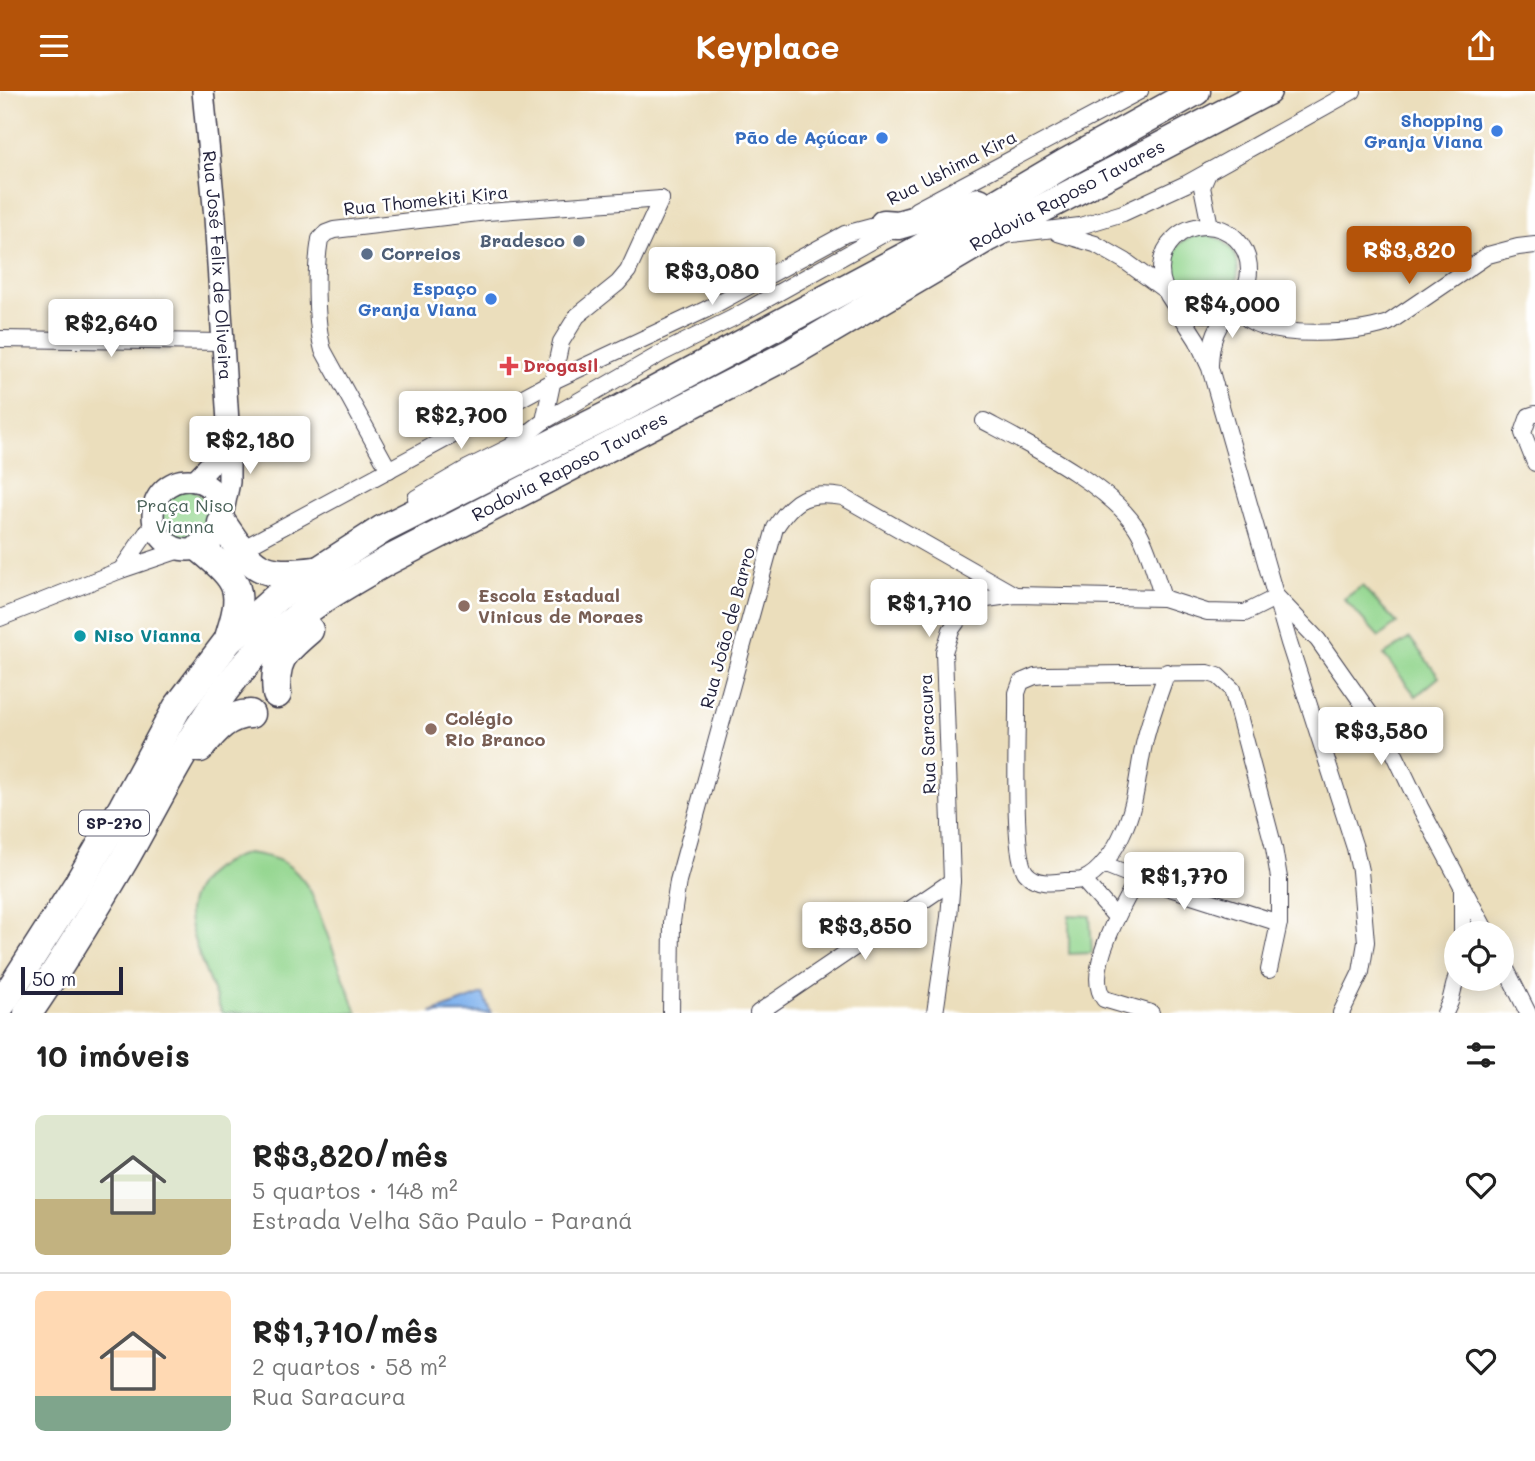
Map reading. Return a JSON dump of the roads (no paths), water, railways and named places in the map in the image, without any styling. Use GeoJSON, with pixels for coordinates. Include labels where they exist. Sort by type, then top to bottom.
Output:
{"type":"FeatureCollection","features":[{"type":"Feature","properties":{"kind":"highway","name":"Rodovia Raposo Tavares"},"geometry":{"type":"LineString","coordinates":[[0,1006],[78,884],[177,708],[228,641],[276,599],[383,529],[617,411],[916,251],[1018,190],[1196,91]]}},
{"type":"Feature","properties":{"kind":"highway","name":"Rodovia Raposo Tavares"},"geometry":{"type":"LineString","coordinates":[[28,1013],[123,860],[214,704],[259,650],[306,611],[389,561],[791,352],[988,237],[1267,91]]}},
{"type":"Feature","properties":{"kind":"highway"},"geometry":{"type":"LineString","coordinates":[[891,225],[1018,190]]}},
{"type":"Feature","properties":{"kind":"highway"},"geometry":{"type":"LineString","coordinates":[[223,517],[240,550],[255,566],[266,572],[316,571]]}},
{"type":"Feature","properties":{"kind":"highway"},"geometry":{"type":"LineString","coordinates":[[191,549],[225,569],[235,583],[238,604],[228,641]]}},
{"type":"Feature","properties":{"kind":"highway"},"geometry":{"type":"LineString","coordinates":[[277,694],[276,669],[284,652],[389,561]]}},
{"type":"Feature","properties":{"kind":"highway"},"geometry":{"type":"LineString","coordinates":[[158,798],[219,726],[235,716],[250,714]]}},
{"type":"Feature","properties":{"kind":"main road","name":"Rua José Felix de Oliveira"},"geometry":{"type":"LineString","coordinates":[[203,91],[229,438],[229,482],[223,517]]}},
{"type":"Feature","properties":{"kind":"main road"},"geometry":{"type":"LineString","coordinates":[[195,481],[212,463],[229,438]]}},
{"type":"Feature","properties":{"kind":"main road"},"geometry":{"type":"LineString","coordinates":[[183,480],[195,481],[214,491],[223,517],[213,540],[191,549],[164,540],[153,521],[153,511],[156,500],[172,484],[183,480]]}},
{"type":"Feature","properties":{"kind":"street","name":"Rua Ushima Kira"},"geometry":{"type":"LineString","coordinates":[[240,550],[553,381],[705,310],[845,234],[891,225],[1140,91]]}},
{"type":"Feature","properties":{"kind":"street"},"geometry":{"type":"LineString","coordinates":[[988,237],[1052,231],[1123,213],[1209,171],[1353,91]]}},
{"type":"Feature","properties":{"kind":"street"},"geometry":{"type":"LineString","coordinates":[[1209,171],[1202,187],[1210,226]]}},
{"type":"Feature","properties":{"kind":"street","name":"Rua Thomekiti Kira"},"geometry":{"type":"LineString","coordinates":[[389,470],[323,350],[318,312],[320,239],[326,233],[487,212],[661,199],[628,271],[618,283],[577,316],[568,330],[561,342],[553,381]]}},
{"type":"Feature","properties":{"kind":"street"},"geometry":{"type":"LineString","coordinates":[[383,529],[416,499],[510,447],[544,421],[662,353],[731,319],[891,225]]}},
{"type":"Feature","properties":{"kind":"street"},"geometry":{"type":"LineString","coordinates":[[1210,367],[1217,327],[1246,287],[1250,265],[1237,239],[1224,230],[1210,226],[1186,230],[1168,245],[1160,268],[1167,293],[1197,340],[1210,367],[1277,597],[1355,848],[1360,871],[1366,942],[1361,972],[1341,1013]]}},
{"type":"Feature","properties":{"kind":"street"},"geometry":{"type":"LineString","coordinates":[[1052,231],[1095,244],[1125,261],[1185,309],[1206,315],[1233,305]]}},
{"type":"Feature","properties":{"kind":"street"},"geometry":{"type":"LineString","coordinates":[[1233,305],[1251,321],[1290,331],[1370,329],[1388,323],[1489,255],[1535,245]]}},
{"type":"Feature","properties":{"kind":"street"},"geometry":{"type":"LineString","coordinates":[[0,339],[223,342]]}},
{"type":"Feature","properties":{"kind":"street"},"geometry":{"type":"LineString","coordinates":[[544,421],[553,381]]}},
{"type":"Feature","properties":{"kind":"street"},"geometry":{"type":"LineString","coordinates":[[1532,415],[1523,433],[1535,463]]}},
{"type":"Feature","properties":{"kind":"street"},"geometry":{"type":"LineString","coordinates":[[984,421],[1030,445],[1104,493],[1125,511],[1140,534],[1163,598]]}},
{"type":"Feature","properties":{"kind":"street","name":"Rua João de Barro"},"geometry":{"type":"LineString","coordinates":[[671,1013],[672,922],[678,881],[775,528],[787,509],[802,499],[822,494],[843,497],[1015,595]]}},
{"type":"Feature","properties":{"kind":"street"},"geometry":{"type":"LineString","coordinates":[[121,570],[153,521]]}},
{"type":"Feature","properties":{"kind":"street"},"geometry":{"type":"LineString","coordinates":[[0,618],[121,570],[191,549]]}},
{"type":"Feature","properties":{"kind":"street","name":"Rua Saracura"},"geometry":{"type":"LineString","coordinates":[[935,1013],[950,917],[952,881],[944,652],[951,630],[963,613],[980,600],[1015,595],[1163,598],[1208,612],[1245,613],[1277,597]]}},
{"type":"Feature","properties":{"kind":"street"},"geometry":{"type":"LineString","coordinates":[[1277,597],[1318,640],[1387,738],[1481,921]]}},
{"type":"Feature","properties":{"kind":"street"},"geometry":{"type":"LineString","coordinates":[[1167,673],[1143,747],[1135,800],[1124,831],[1102,864],[1083,880],[1042,882],[1026,874],[1022,866],[1018,834],[1017,693],[1021,682],[1045,675],[1167,673],[1218,675],[1232,689],[1274,848],[1279,878],[1279,923],[1269,970]]}},
{"type":"Feature","properties":{"kind":"street"},"geometry":{"type":"LineString","coordinates":[[1102,864],[1279,923]]}},
{"type":"Feature","properties":{"kind":"street"},"geometry":{"type":"LineString","coordinates":[[1138,878],[1116,917],[1099,966],[1098,988],[1104,999],[1151,1013]]}},
{"type":"Feature","properties":{"kind":"street"},"geometry":{"type":"LineString","coordinates":[[1083,880],[1116,917]]}},
{"type":"Feature","properties":{"kind":"street"},"geometry":{"type":"LineString","coordinates":[[758,1013],[952,881]]}},
{"type":"Feature","properties":{"kind":"street"},"geometry":{"type":"LineString","coordinates":[[1462,885],[1462,921]]}},
{"type":"Feature","properties":{"kind":"street"},"geometry":{"type":"LineString","coordinates":[[1514,985],[1528,1013]]}},
{"type":"Feature","properties":{"kind":"street"},"geometry":{"type":"LineString","coordinates":[[1450,1009],[1453,991]]}},
{"type":"Feature","properties":{"kind":"water"},"geometry":{"type":"Polygon","coordinates":[[[483,994],[491,1013],[431,1013],[483,994]]]}},
{"type":"Feature","properties":{"kind":"place","name":"Shopping Granja Viana"},"geometry":{"type":"Point","coordinates":[1497,131]}},
{"type":"Feature","properties":{"kind":"place","name":"Pão de Açúcar"},"geometry":{"type":"Point","coordinates":[882,138]}},
{"type":"Feature","properties":{"kind":"place","name":"Bradesco"},"geometry":{"type":"Point","coordinates":[579,241]}},
{"type":"Feature","properties":{"kind":"place","name":"Correios"},"geometry":{"type":"Point","coordinates":[367,254]}},
{"type":"Feature","properties":{"kind":"place","name":"Espaço Granja Viana"},"geometry":{"type":"Point","coordinates":[491,299]}},
{"type":"Feature","properties":{"kind":"place","name":"Drogasil"},"geometry":{"type":"Point","coordinates":[509,366]}},
{"type":"Feature","properties":{"kind":"place","name":"Escola Estadual Vinicus de Moraes"},"geometry":{"type":"Point","coordinates":[464,606]}},
{"type":"Feature","properties":{"kind":"place","name":"Niso Vianna"},"geometry":{"type":"Point","coordinates":[80,636]}},
{"type":"Feature","properties":{"kind":"place","name":"Colégio Rio Branco"},"geometry":{"type":"Point","coordinates":[431,729]}},
{"type":"Feature","properties":{"kind":"park label","name":"Praça Niso Vianna"},"geometry":{"type":"Point","coordinates":[185,516]}}]}
